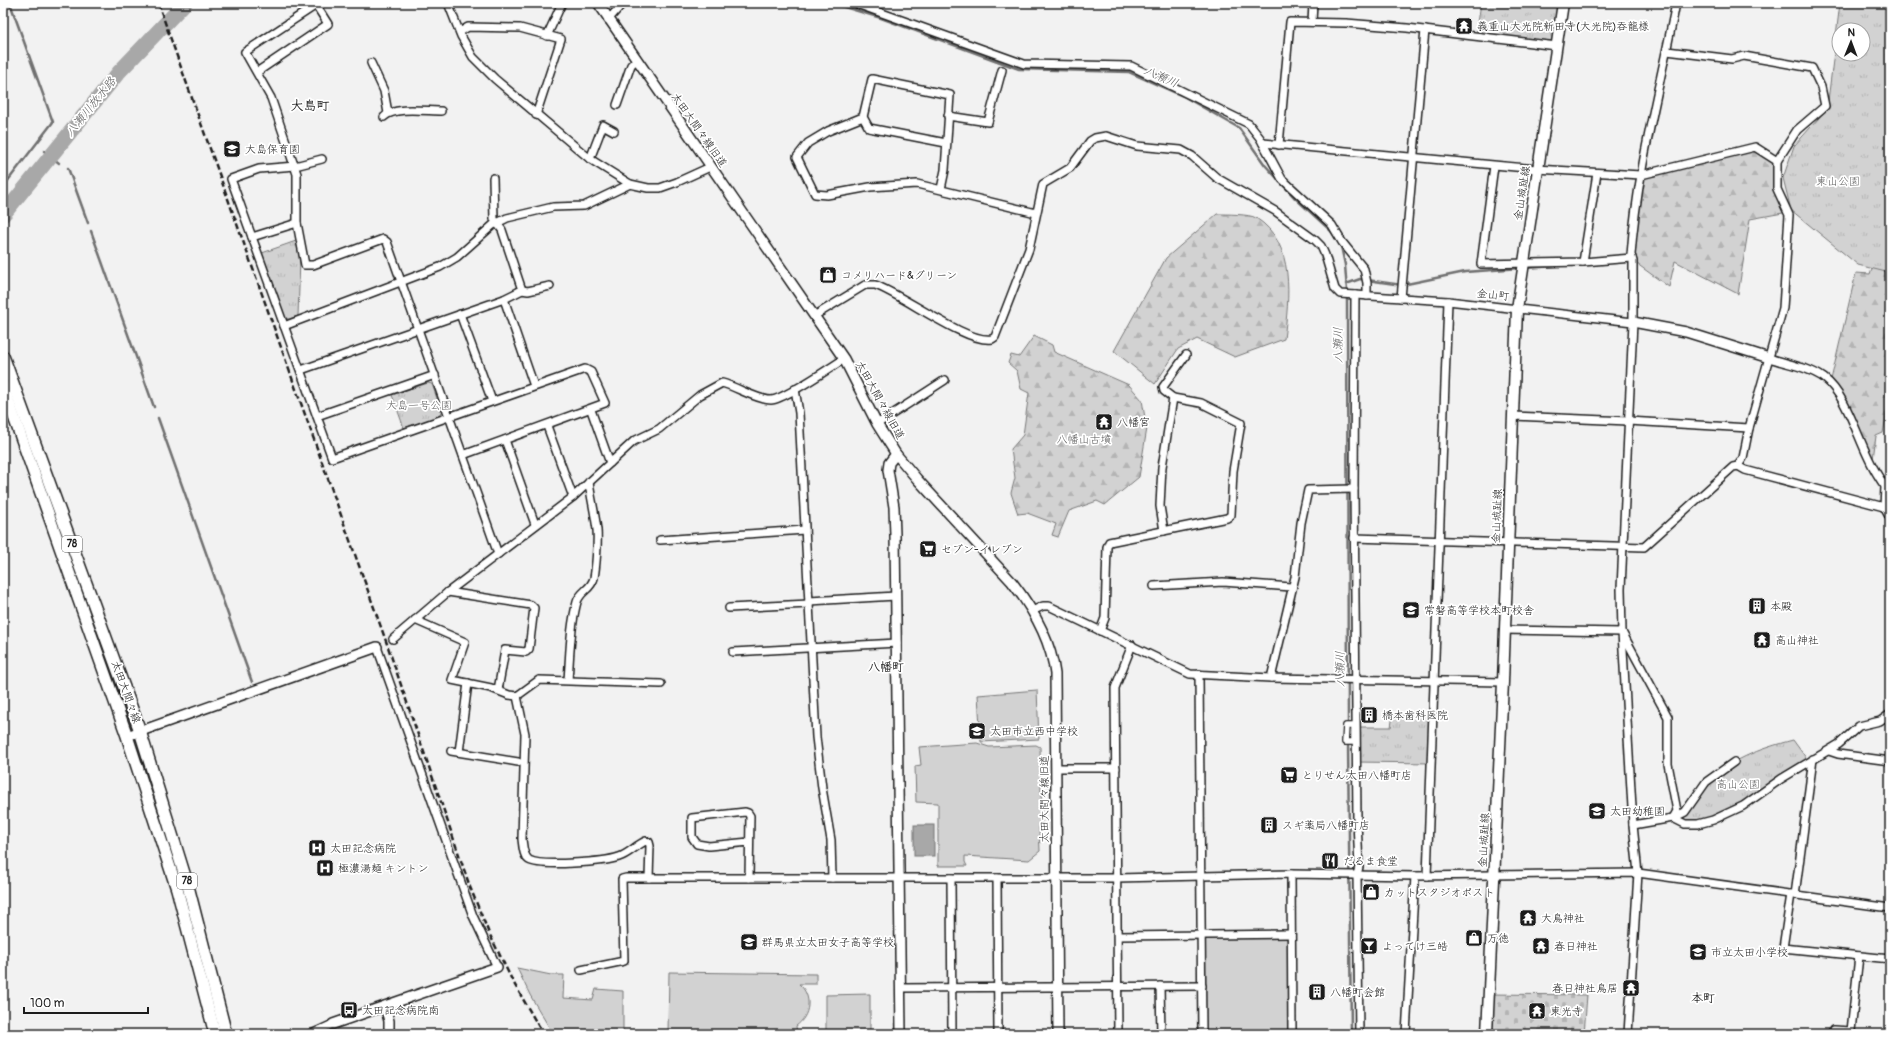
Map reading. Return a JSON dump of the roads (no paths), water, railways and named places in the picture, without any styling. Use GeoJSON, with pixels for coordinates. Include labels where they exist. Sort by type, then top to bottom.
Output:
{"type":"FeatureCollection","features":[{"type":"Feature","properties":{"kind":"main road","name":"金山城趾線"},"geometry":{"type":"LineString","coordinates":[[1487,1034],[1503,682],[1517,309],[1563,3]]}},
{"type":"Feature","properties":{"kind":"main road","name":"太田大間々線"},"geometry":{"type":"LineString","coordinates":[[3,356],[140,731],[188,886],[226,1034]]}},
{"type":"Feature","properties":{"kind":"main road","name":"太田大間々線"},"geometry":{"type":"LineString","coordinates":[[3,386],[127,736],[177,889],[215,1034]]}},
{"type":"Feature","properties":{"kind":"street"},"geometry":{"type":"LineString","coordinates":[[448,3],[460,32],[474,57],[495,79],[590,159],[630,184],[648,188],[660,188],[710,167]]}},
{"type":"Feature","properties":{"kind":"street"},"geometry":{"type":"LineString","coordinates":[[547,36],[562,3]]}},
{"type":"Feature","properties":{"kind":"street","name":"太田大間々線旧道"},"geometry":{"type":"LineString","coordinates":[[598,3],[608,20],[844,359],[877,424],[896,454],[936,500],[1004,573],[1032,611],[1044,634],[1054,664],[1058,1034]]}},
{"type":"Feature","properties":{"kind":"street"},"geometry":{"type":"LineString","coordinates":[[608,20],[623,3]]}},
{"type":"Feature","properties":{"kind":"street"},"geometry":{"type":"LineString","coordinates":[[854,3],[1024,64],[1131,66],[1249,124],[1257,132],[1282,179],[1332,225],[1342,242],[1364,269],[1367,296]]}},
{"type":"Feature","properties":{"kind":"street"},"geometry":{"type":"LineString","coordinates":[[1312,22],[1313,3]]}},
{"type":"Feature","properties":{"kind":"street"},"geometry":{"type":"LineString","coordinates":[[1628,1034],[1638,872],[1633,826],[1622,632],[1623,546],[1632,322],[1633,221],[1676,3]]}},
{"type":"Feature","properties":{"kind":"street"},"geometry":{"type":"LineString","coordinates":[[257,72],[328,24],[316,5],[245,52],[271,98],[295,166],[298,183],[297,223],[305,265],[313,265],[386,240],[403,282],[498,554]]}},
{"type":"Feature","properties":{"kind":"street"},"geometry":{"type":"LineString","coordinates":[[1278,145],[1290,22],[1346,23],[1425,30],[1557,46]]}},
{"type":"Feature","properties":{"kind":"street"},"geometry":{"type":"LineString","coordinates":[[460,32],[468,27],[520,28],[561,40],[536,114]]}},
{"type":"Feature","properties":{"kind":"street"},"geometry":{"type":"LineString","coordinates":[[1401,298],[1425,30]]}},
{"type":"Feature","properties":{"kind":"street"},"geometry":{"type":"LineString","coordinates":[[1354,538],[1439,542],[1644,547],[1734,467],[1738,466],[1743,458],[1749,428],[1783,308],[1789,237],[1789,215],[1777,189],[1777,161],[1798,130],[1825,106],[1821,87],[1812,68],[1744,56],[1732,59],[1667,51]]}},
{"type":"Feature","properties":{"kind":"street"},"geometry":{"type":"LineString","coordinates":[[617,105],[631,65],[636,60]]}},
{"type":"Feature","properties":{"kind":"street"},"geometry":{"type":"LineString","coordinates":[[371,63],[384,91],[386,115],[396,111],[441,111]]}},
{"type":"Feature","properties":{"kind":"street"},"geometry":{"type":"LineString","coordinates":[[948,116],[988,122],[1002,70]]}},
{"type":"Feature","properties":{"kind":"street"},"geometry":{"type":"LineString","coordinates":[[941,189],[945,170],[950,96],[872,79],[863,117],[869,128],[946,143]]}},
{"type":"Feature","properties":{"kind":"street"},"geometry":{"type":"LineString","coordinates":[[814,316],[865,285],[875,285],[959,331],[983,340],[992,340],[995,337],[1006,310],[1029,249],[1036,213],[917,184],[870,187],[827,195],[815,194],[797,157],[808,143],[828,131],[863,117]]}},
{"type":"Feature","properties":{"kind":"street"},"geometry":{"type":"LineString","coordinates":[[590,159],[603,126],[614,131]]}},
{"type":"Feature","properties":{"kind":"street","name":"金山町"},"geometry":{"type":"LineString","coordinates":[[1036,213],[1043,184],[1070,168],[1090,141],[1095,138],[1106,136],[1137,146],[1181,150],[1192,156],[1217,178],[1275,211],[1321,246],[1335,289],[1343,294],[1448,301],[1632,322]]}},
{"type":"Feature","properties":{"kind":"street"},"geometry":{"type":"LineString","coordinates":[[1263,143],[1494,166],[1641,175],[1755,147],[1777,161]]}},
{"type":"Feature","properties":{"kind":"street"},"geometry":{"type":"LineString","coordinates":[[322,160],[295,166],[259,169],[231,179],[332,458],[585,369],[589,370],[605,403],[591,410],[463,455]]}},
{"type":"Feature","properties":{"kind":"street"},"geometry":{"type":"LineString","coordinates":[[1494,166],[1481,264],[1583,262],[1632,258]]}},
{"type":"Feature","properties":{"kind":"street"},"geometry":{"type":"LineString","coordinates":[[1583,262],[1597,173]]}},
{"type":"Feature","properties":{"kind":"street"},"geometry":{"type":"LineString","coordinates":[[493,178],[492,213],[502,230],[522,290]]}},
{"type":"Feature","properties":{"kind":"street"},"geometry":{"type":"LineString","coordinates":[[284,326],[403,282],[450,262],[497,223],[517,214],[553,207],[584,206],[630,184]]}},
{"type":"Feature","properties":{"kind":"street"},"geometry":{"type":"LineString","coordinates":[[252,237],[297,223]]}},
{"type":"Feature","properties":{"kind":"street"},"geometry":{"type":"LineString","coordinates":[[301,370],[504,299],[522,290],[528,291],[550,286]]}},
{"type":"Feature","properties":{"kind":"street"},"geometry":{"type":"LineString","coordinates":[[1353,295],[1352,489],[1359,867],[1357,876],[1359,1034]]}},
{"type":"Feature","properties":{"kind":"street"},"geometry":{"type":"LineString","coordinates":[[504,299],[534,386]]}},
{"type":"Feature","properties":{"kind":"street"},"geometry":{"type":"LineString","coordinates":[[1427,876],[1448,301]]}},
{"type":"Feature","properties":{"kind":"street"},"geometry":{"type":"LineString","coordinates":[[460,314],[492,401]]}},
{"type":"Feature","properties":{"kind":"street"},"geometry":{"type":"LineString","coordinates":[[1632,322],[1686,332],[1814,372],[1830,384],[1840,397],[1872,467],[1888,488],[1884,507],[1890,518]]}},
{"type":"Feature","properties":{"kind":"street"},"geometry":{"type":"LineString","coordinates":[[1100,631],[1105,618],[1107,548],[1109,542],[1227,518],[1231,515],[1233,471],[1241,423],[1201,403],[1173,398],[1164,391],[1163,387],[1186,355]]}},
{"type":"Feature","properties":{"kind":"street"},"geometry":{"type":"LineString","coordinates":[[393,639],[448,592],[535,524],[573,497],[634,441],[659,429],[700,395],[722,383],[771,400],[795,389],[844,359]]}},
{"type":"Feature","properties":{"kind":"street"},"geometry":{"type":"LineString","coordinates":[[317,416],[435,375]]}},
{"type":"Feature","properties":{"kind":"street"},"geometry":{"type":"LineString","coordinates":[[877,424],[945,380]]}},
{"type":"Feature","properties":{"kind":"street"},"geometry":{"type":"LineString","coordinates":[[795,389],[799,413],[816,737],[822,788],[831,840],[832,878]]}},
{"type":"Feature","properties":{"kind":"street"},"geometry":{"type":"LineString","coordinates":[[1164,531],[1160,506],[1162,467],[1173,398]]}},
{"type":"Feature","properties":{"kind":"street"},"geometry":{"type":"LineString","coordinates":[[591,410],[610,463]]}},
{"type":"Feature","properties":{"kind":"street"},"geometry":{"type":"LineString","coordinates":[[1513,416],[1749,428]]}},
{"type":"Feature","properties":{"kind":"street"},"geometry":{"type":"LineString","coordinates":[[547,426],[573,497]]}},
{"type":"Feature","properties":{"kind":"street"},"geometry":{"type":"LineString","coordinates":[[505,440],[535,524]]}},
{"type":"Feature","properties":{"kind":"street"},"geometry":{"type":"LineString","coordinates":[[896,454],[889,463],[888,470],[894,507],[901,1034]]}},
{"type":"Feature","properties":{"kind":"street"},"geometry":{"type":"LineString","coordinates":[[1738,466],[1745,470],[1884,507]]}},
{"type":"Feature","properties":{"kind":"street"},"geometry":{"type":"LineString","coordinates":[[568,680],[574,613],[577,601],[580,594],[590,588],[594,579],[597,532],[589,482]]}},
{"type":"Feature","properties":{"kind":"street"},"geometry":{"type":"LineString","coordinates":[[1271,678],[1294,577],[1301,523],[1308,490],[1352,489]]}},
{"type":"Feature","properties":{"kind":"street"},"geometry":{"type":"LineString","coordinates":[[660,540],[805,530]]}},
{"type":"Feature","properties":{"kind":"street"},"geometry":{"type":"LineString","coordinates":[[1154,586],[1222,582],[1291,587]]}},
{"type":"Feature","properties":{"kind":"street"},"geometry":{"type":"LineString","coordinates":[[448,592],[531,605],[534,608],[529,649],[522,653],[505,650],[498,690]]}},
{"type":"Feature","properties":{"kind":"street"},"geometry":{"type":"LineString","coordinates":[[729,608],[896,596]]}},
{"type":"Feature","properties":{"kind":"street"},"geometry":{"type":"LineString","coordinates":[[1032,611],[1043,606],[1049,606],[1190,674],[1271,678],[1503,682]]}},
{"type":"Feature","properties":{"kind":"street"},"geometry":{"type":"LineString","coordinates":[[415,620],[465,642],[452,680],[518,696]]}},
{"type":"Feature","properties":{"kind":"street"},"geometry":{"type":"LineString","coordinates":[[1504,630],[1622,632]]}},
{"type":"Feature","properties":{"kind":"street"},"geometry":{"type":"LineString","coordinates":[[1622,632],[1668,717],[1668,764],[1677,811],[1673,818]]}},
{"type":"Feature","properties":{"kind":"street"},"geometry":{"type":"LineString","coordinates":[[733,652],[897,643]]}},
{"type":"Feature","properties":{"kind":"street"},"geometry":{"type":"LineString","coordinates":[[1118,1034],[1115,688],[1132,645]]}},
{"type":"Feature","properties":{"kind":"street"},"geometry":{"type":"LineString","coordinates":[[127,736],[377,647],[473,916],[497,967],[333,1024],[310,1034]]}},
{"type":"Feature","properties":{"kind":"street"},"geometry":{"type":"LineString","coordinates":[[1199,674],[1202,1034]]}},
{"type":"Feature","properties":{"kind":"street"},"geometry":{"type":"LineString","coordinates":[[518,696],[539,680],[662,684]]}},
{"type":"Feature","properties":{"kind":"street"},"geometry":{"type":"LineString","coordinates":[[459,752],[468,683]]}},
{"type":"Feature","properties":{"kind":"street"},"geometry":{"type":"LineString","coordinates":[[518,696],[525,734],[522,839],[526,856],[529,860],[547,863],[566,863],[614,858],[623,855],[646,841],[649,842],[650,846],[649,878]]}},
{"type":"Feature","properties":{"kind":"street"},"geometry":{"type":"LineString","coordinates":[[1673,818],[1685,824],[1698,824],[1712,820],[1743,806],[1813,759],[1829,751],[1859,726],[1880,721],[1890,714]]}},
{"type":"Feature","properties":{"kind":"street"},"geometry":{"type":"LineString","coordinates":[[451,751],[518,762]]}},
{"type":"Feature","properties":{"kind":"street"},"geometry":{"type":"LineString","coordinates":[[1829,751],[1838,754],[1890,761]]}},
{"type":"Feature","properties":{"kind":"street"},"geometry":{"type":"LineString","coordinates":[[1813,759],[1793,895],[1783,948],[1890,959]]}},
{"type":"Feature","properties":{"kind":"street"},"geometry":{"type":"LineString","coordinates":[[1633,826],[1673,818],[1684,812],[1706,782],[1713,775],[1734,762]]}},
{"type":"Feature","properties":{"kind":"street"},"geometry":{"type":"LineString","coordinates":[[1056,768],[1116,768]]}},
{"type":"Feature","properties":{"kind":"street"},"geometry":{"type":"LineString","coordinates":[[749,842],[709,846],[697,844],[692,837],[692,818],[745,812],[750,816],[749,878]]}},
{"type":"Feature","properties":{"kind":"street"},"geometry":{"type":"LineString","coordinates":[[581,970],[624,961],[622,879],[1117,878],[1291,874],[1427,876],[1638,872],[1890,908]]}},
{"type":"Feature","properties":{"kind":"street"},"geometry":{"type":"LineString","coordinates":[[1291,874],[1292,1034]]}},
{"type":"Feature","properties":{"kind":"street"},"geometry":{"type":"LineString","coordinates":[[1406,1034],[1414,876]]}},
{"type":"Feature","properties":{"kind":"street"},"geometry":{"type":"LineString","coordinates":[[952,878],[952,1034]]}},
{"type":"Feature","properties":{"kind":"street"},"geometry":{"type":"LineString","coordinates":[[997,878],[998,1034]]}},
{"type":"Feature","properties":{"kind":"street"},"geometry":{"type":"LineString","coordinates":[[1118,936],[1291,934]]}},
{"type":"Feature","properties":{"kind":"street"},"geometry":{"type":"LineString","coordinates":[[1833,1030],[1851,1031],[1859,956]]}},
{"type":"Feature","properties":{"kind":"street"},"geometry":{"type":"LineString","coordinates":[[1160,986],[1161,1034]]}},
{"type":"Feature","properties":{"kind":"street"},"geometry":{"type":"LineString","coordinates":[[901,988],[1202,986]]}},
{"type":"Feature","properties":{"kind":"street"},"geometry":{"type":"LineString","coordinates":[[384,1006],[390,1021],[389,1034]]}},
{"type":"Feature","properties":{"kind":"waterway"},"geometry":{"type":"LineString","coordinates":[[3,187],[53,122],[10,3]]}},
{"type":"Feature","properties":{"kind":"waterway","name":"八瀬川放水路"},"geometry":{"type":"LineString","coordinates":[[3,215],[119,72],[185,3]]}},
{"type":"Feature","properties":{"kind":"waterway","name":"八瀬川"},"geometry":{"type":"LineString","coordinates":[[831,3],[881,18],[1019,69],[1129,72],[1183,96],[1239,128],[1265,165],[1294,197],[1331,231],[1341,246],[1345,265],[1347,291],[1348,725]]}},
{"type":"Feature","properties":{"kind":"waterway","name":"八瀬川放水路"},"geometry":{"type":"LineString","coordinates":[[44,151],[59,163]]}},
{"type":"Feature","properties":{"kind":"waterway"},"geometry":{"type":"LineString","coordinates":[[68,168],[88,223]]}},
{"type":"Feature","properties":{"kind":"waterway"},"geometry":{"type":"LineString","coordinates":[[91,231],[154,407]]}},
{"type":"Feature","properties":{"kind":"waterway"},"geometry":{"type":"LineString","coordinates":[[1526,268],[1555,266]]}},
{"type":"Feature","properties":{"kind":"waterway"},"geometry":{"type":"LineString","coordinates":[[1346,284],[1360,279],[1402,285],[1465,272],[1521,268]]}},
{"type":"Feature","properties":{"kind":"waterway"},"geometry":{"type":"LineString","coordinates":[[158,418],[252,682]]}},
{"type":"Feature","properties":{"kind":"waterway","name":"八瀬川"},"geometry":{"type":"LineString","coordinates":[[1348,742],[1351,1034]]}},
{"type":"Feature","properties":{"kind":"railway"},"geometry":{"type":"LineString","coordinates":[[158,3],[387,644],[470,887],[488,931],[512,980],[543,1034]]}},
{"type":"Feature","properties":{"kind":"place","name":"義重山大光院新田寺(大光院)吞龍様"},"geometry":{"type":"Point","coordinates":[1464,26]}},
{"type":"Feature","properties":{"kind":"place","name":"大島保育園"},"geometry":{"type":"Point","coordinates":[232,149]}},
{"type":"Feature","properties":{"kind":"place","name":"コメリハード&グリーン"},"geometry":{"type":"Point","coordinates":[828,275]}},
{"type":"Feature","properties":{"kind":"place","name":"八幡宮"},"geometry":{"type":"Point","coordinates":[1104,422]}},
{"type":"Feature","properties":{"kind":"place","name":"セブン-イレブン"},"geometry":{"type":"Point","coordinates":[928,549]}},
{"type":"Feature","properties":{"kind":"place","name":"本殿"},"geometry":{"type":"Point","coordinates":[1757,606]}},
{"type":"Feature","properties":{"kind":"place","name":"常磐高等学校本町校舎"},"geometry":{"type":"Point","coordinates":[1411,610]}},
{"type":"Feature","properties":{"kind":"place","name":"高山神社"},"geometry":{"type":"Point","coordinates":[1762,640]}},
{"type":"Feature","properties":{"kind":"place","name":"橋本歯科医院"},"geometry":{"type":"Point","coordinates":[1369,715]}},
{"type":"Feature","properties":{"kind":"place","name":"太田市立西中学校"},"geometry":{"type":"Point","coordinates":[977,731]}},
{"type":"Feature","properties":{"kind":"place","name":"とりせん太田八幡町店"},"geometry":{"type":"Point","coordinates":[1289,775]}},
{"type":"Feature","properties":{"kind":"place","name":"太田幼稚園"},"geometry":{"type":"Point","coordinates":[1597,811]}},
{"type":"Feature","properties":{"kind":"place","name":"スギ薬局八幡町店"},"geometry":{"type":"Point","coordinates":[1269,825]}},
{"type":"Feature","properties":{"kind":"place","name":"太田記念病院"},"geometry":{"type":"Point","coordinates":[317,848]}},
{"type":"Feature","properties":{"kind":"place","name":"だるま食堂"},"geometry":{"type":"Point","coordinates":[1330,861]}},
{"type":"Feature","properties":{"kind":"place","name":"極濃湯麺 キントン"},"geometry":{"type":"Point","coordinates":[325,868]}},
{"type":"Feature","properties":{"kind":"place","name":"カットスタジオポスト"},"geometry":{"type":"Point","coordinates":[1371,892]}},
{"type":"Feature","properties":{"kind":"place","name":"大鳥神社"},"geometry":{"type":"Point","coordinates":[1528,918]}},
{"type":"Feature","properties":{"kind":"place","name":"万徳"},"geometry":{"type":"Point","coordinates":[1474,938]}},
{"type":"Feature","properties":{"kind":"place","name":"群馬県立太田女子高等学校"},"geometry":{"type":"Point","coordinates":[749,942]}},
{"type":"Feature","properties":{"kind":"place","name":"よってけ三皓"},"geometry":{"type":"Point","coordinates":[1369,946]}},
{"type":"Feature","properties":{"kind":"place","name":"春日神社"},"geometry":{"type":"Point","coordinates":[1541,946]}},
{"type":"Feature","properties":{"kind":"place","name":"市立太田小学校"},"geometry":{"type":"Point","coordinates":[1698,952]}},
{"type":"Feature","properties":{"kind":"place","name":"春日神社鳥居"},"geometry":{"type":"Point","coordinates":[1631,988]}},
{"type":"Feature","properties":{"kind":"place","name":"八幡町会館"},"geometry":{"type":"Point","coordinates":[1317,992]}},
{"type":"Feature","properties":{"kind":"place","name":"太田記念病院南"},"geometry":{"type":"Point","coordinates":[349,1010]}},
{"type":"Feature","properties":{"kind":"place","name":"東光寺"},"geometry":{"type":"Point","coordinates":[1537,1011]}},
{"type":"Feature","properties":{"kind":"district","name":"大島町"},"geometry":{"type":"Point","coordinates":[310,106]}},
{"type":"Feature","properties":{"kind":"district","name":"八幡町"},"geometry":{"type":"Point","coordinates":[886,667]}},
{"type":"Feature","properties":{"kind":"district","name":"本町"},"geometry":{"type":"Point","coordinates":[1703,998]}},
{"type":"Feature","properties":{"kind":"park label","name":"東山公園"},"geometry":{"type":"Point","coordinates":[1838,181]}},
{"type":"Feature","properties":{"kind":"park label","name":"大島一号公園"},"geometry":{"type":"Point","coordinates":[419,405]}},
{"type":"Feature","properties":{"kind":"park label","name":"八幡山古墳"},"geometry":{"type":"Point","coordinates":[1084,439]}},
{"type":"Feature","properties":{"kind":"park label","name":"高山公園"},"geometry":{"type":"Point","coordinates":[1738,784]}}]}
